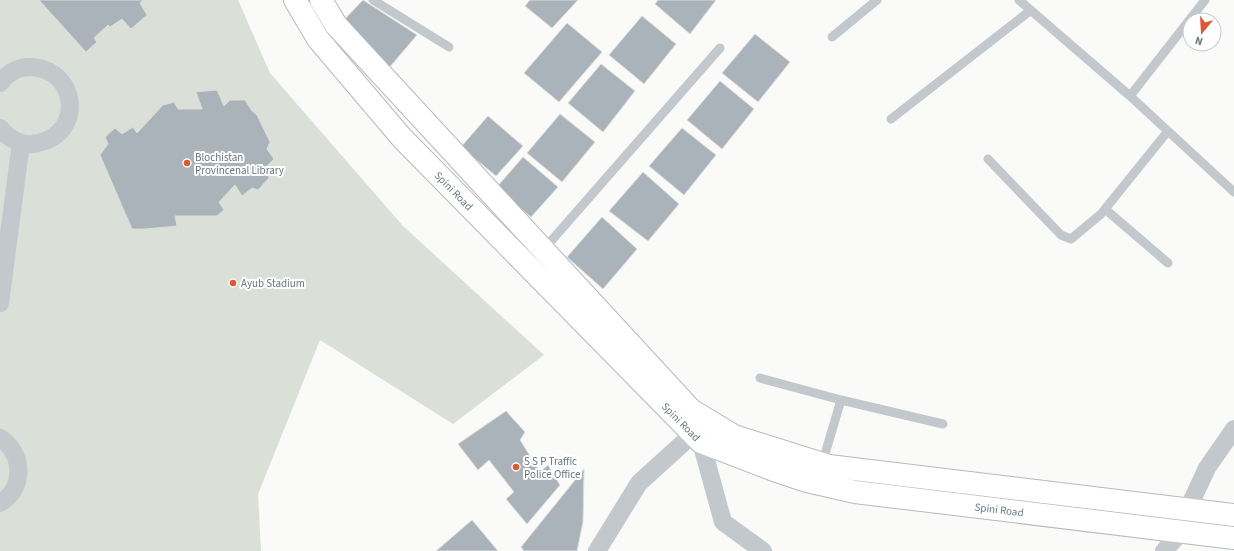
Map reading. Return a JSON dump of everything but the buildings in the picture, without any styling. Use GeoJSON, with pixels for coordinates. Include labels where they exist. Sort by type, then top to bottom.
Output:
{"type":"FeatureCollection","features":[{"type":"Feature","properties":{"kind":"main road","name":"Spini Road"},"geometry":{"type":"LineString","coordinates":[[295,0],[318,39],[402,138],[697,438],[774,470],[807,481],[855,492],[1234,538]]}},
{"type":"Feature","properties":{"kind":"main road","name":"Spini Road"},"geometry":{"type":"LineString","coordinates":[[321,0],[336,25],[691,410],[734,436],[822,464],[837,467],[1234,515]]}},
{"type":"Feature","properties":{"kind":"street"},"geometry":{"type":"LineString","coordinates":[[0,128],[10,138],[21,143],[34,144],[46,142],[57,135],[65,125],[70,114],[70,101],[66,89],[59,78],[49,71],[37,67],[24,67],[4,73]]}},
{"type":"Feature","properties":{"kind":"street"},"geometry":{"type":"LineString","coordinates":[[0,303],[21,143]]}},
{"type":"Feature","properties":{"kind":"street"},"geometry":{"type":"LineString","coordinates":[[1188,509],[1207,468],[1234,429]]}},
{"type":"Feature","properties":{"kind":"street"},"geometry":{"type":"LineString","coordinates":[[0,438],[7,443],[15,453],[19,466],[19,478],[14,491],[0,503]]}},
{"type":"Feature","properties":{"kind":"street"},"geometry":{"type":"LineString","coordinates":[[597,551],[639,483],[697,438],[723,522],[763,551]]}},
{"type":"Feature","properties":{"kind":"street"},"geometry":{"type":"LineString","coordinates":[[1164,551],[1181,532]]}},
{"type":"Feature","properties":{"kind":"lane"},"geometry":{"type":"LineString","coordinates":[[373,0],[448,47]]}},
{"type":"Feature","properties":{"kind":"lane"},"geometry":{"type":"LineString","coordinates":[[832,37],[877,0]]}},
{"type":"Feature","properties":{"kind":"lane"},"geometry":{"type":"LineString","coordinates":[[1019,0],[1130,96],[1234,192]]}},
{"type":"Feature","properties":{"kind":"lane"},"geometry":{"type":"LineString","coordinates":[[1130,96],[1205,0]]}},
{"type":"Feature","properties":{"kind":"lane"},"geometry":{"type":"LineString","coordinates":[[891,119],[1031,10]]}},
{"type":"Feature","properties":{"kind":"lane"},"geometry":{"type":"LineString","coordinates":[[544,249],[720,48]]}},
{"type":"Feature","properties":{"kind":"lane"},"geometry":{"type":"LineString","coordinates":[[988,160],[1061,235],[1071,239],[1101,214],[1168,131]]}},
{"type":"Feature","properties":{"kind":"lane"},"geometry":{"type":"LineString","coordinates":[[1105,209],[1168,263]]}},
{"type":"Feature","properties":{"kind":"lane"},"geometry":{"type":"LineString","coordinates":[[760,378],[841,400],[943,424]]}},
{"type":"Feature","properties":{"kind":"lane"},"geometry":{"type":"LineString","coordinates":[[822,464],[841,400]]}},
{"type":"Feature","properties":{"kind":"shaded area","name":"Ayub Stadium"},"geometry":{"type":"Polygon","coordinates":[[[0,0],[238,0],[270,73],[403,226],[544,355],[453,424],[320,340],[258,494],[261,551],[0,551],[0,0]]]}},
{"type":"Feature","properties":{"kind":"place","name":"Blochistan Provincenal Library"},"geometry":{"type":"Point","coordinates":[187,163]}},
{"type":"Feature","properties":{"kind":"place","name":"Ayub Stadium"},"geometry":{"type":"Point","coordinates":[233,283]}},
{"type":"Feature","properties":{"kind":"place","name":"S S P Traffic Police Office"},"geometry":{"type":"Point","coordinates":[516,467]}}]}
